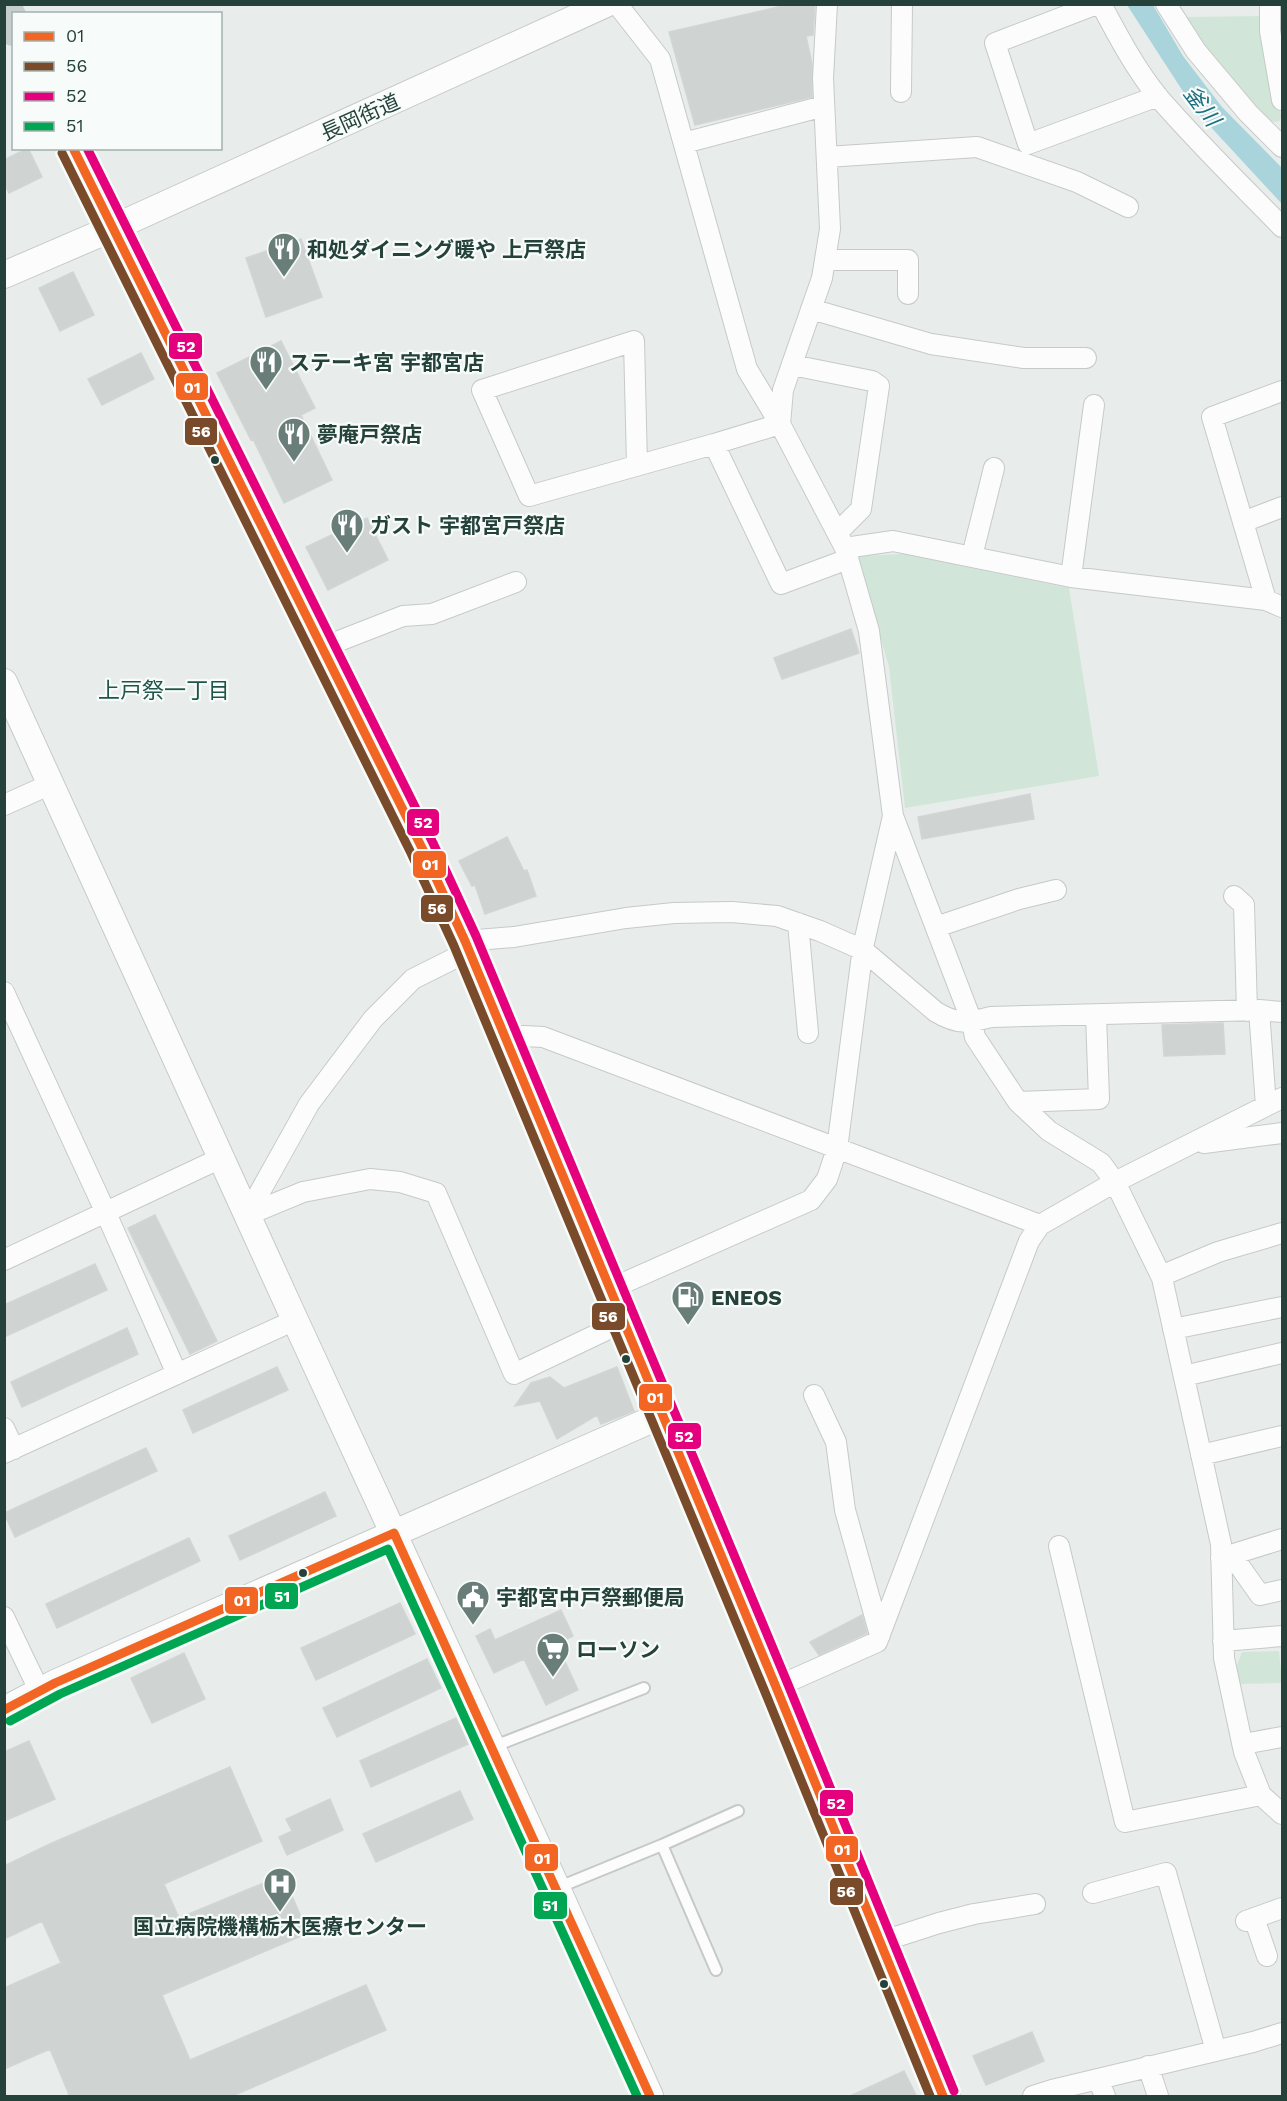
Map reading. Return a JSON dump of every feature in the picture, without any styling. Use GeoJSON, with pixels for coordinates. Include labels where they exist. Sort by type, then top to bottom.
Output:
{"type":"FeatureCollection","features":[{"type":"Feature","properties":{"kind":"highway"},"geometry":{"type":"LineString","coordinates":[[4,9],[12,24]]}},
{"type":"Feature","properties":{"kind":"highway"},"geometry":{"type":"LineString","coordinates":[[74,150],[422,848],[467,946],[776,1687],[943,2097]]}},
{"type":"Feature","properties":{"kind":"street","name":"長岡街道"},"geometry":{"type":"LineString","coordinates":[[4,275],[113,228],[606,4]]}},
{"type":"Feature","properties":{"kind":"street"},"geometry":{"type":"LineString","coordinates":[[617,4],[660,59],[747,369],[780,424],[844,547],[869,631],[893,816],[972,1022],[975,1037],[1018,1102],[1049,1131],[1101,1163],[1115,1182],[1161,1276],[1221,1544],[1226,1556],[1260,1595],[1282,1590]]}},
{"type":"Feature","properties":{"kind":"street"},"geometry":{"type":"LineString","coordinates":[[780,424],[783,390],[826,260],[830,229],[823,78],[827,4]]}},
{"type":"Feature","properties":{"kind":"street"},"geometry":{"type":"LineString","coordinates":[[901,92],[902,4]]}},
{"type":"Feature","properties":{"kind":"street"},"geometry":{"type":"LineString","coordinates":[[1158,96],[1028,144],[995,43],[1099,4],[1121,42],[1158,96],[1282,227]]}},
{"type":"Feature","properties":{"kind":"street"},"geometry":{"type":"LineString","coordinates":[[1166,4],[1196,51],[1248,113],[1282,147]]}},
{"type":"Feature","properties":{"kind":"street"},"geometry":{"type":"LineString","coordinates":[[1270,4],[1270,31],[1282,100]]}},
{"type":"Feature","properties":{"kind":"street"},"geometry":{"type":"LineString","coordinates":[[684,143],[824,106]]}},
{"type":"Feature","properties":{"kind":"street"},"geometry":{"type":"LineString","coordinates":[[827,157],[977,147],[1077,182],[1128,207]]}},
{"type":"Feature","properties":{"kind":"street"},"geometry":{"type":"LineString","coordinates":[[826,260],[908,260],[908,294]]}},
{"type":"Feature","properties":{"kind":"street"},"geometry":{"type":"LineString","coordinates":[[811,309],[931,344],[1024,358],[1086,358]]}},
{"type":"Feature","properties":{"kind":"street"},"geometry":{"type":"LineString","coordinates":[[638,465],[633,341],[482,390],[529,496],[714,444],[780,424]]}},
{"type":"Feature","properties":{"kind":"street"},"geometry":{"type":"LineString","coordinates":[[792,365],[872,381],[879,386],[861,509],[844,547]]}},
{"type":"Feature","properties":{"kind":"street"},"geometry":{"type":"LineString","coordinates":[[714,444],[781,584],[844,547],[893,541],[1071,577],[1274,603],[1243,522],[1212,417],[1282,392]]}},
{"type":"Feature","properties":{"kind":"street"},"geometry":{"type":"LineString","coordinates":[[1071,577],[1094,405]]}},
{"type":"Feature","properties":{"kind":"street"},"geometry":{"type":"LineString","coordinates":[[972,556],[994,468]]}},
{"type":"Feature","properties":{"kind":"street"},"geometry":{"type":"LineString","coordinates":[[1243,522],[1282,507]]}},
{"type":"Feature","properties":{"kind":"street"},"geometry":{"type":"LineString","coordinates":[[321,648],[403,616],[432,614],[516,582]]}},
{"type":"Feature","properties":{"kind":"street"},"geometry":{"type":"LineString","coordinates":[[4,682],[557,1888],[650,2097]]}},
{"type":"Feature","properties":{"kind":"street"},"geometry":{"type":"LineString","coordinates":[[4,805],[51,784]]}},
{"type":"Feature","properties":{"kind":"street"},"geometry":{"type":"LineString","coordinates":[[610,1289],[811,1200],[827,1179],[837,1149],[863,950],[893,816]]}},
{"type":"Feature","properties":{"kind":"street"},"geometry":{"type":"LineString","coordinates":[[936,927],[1019,899],[1056,890]]}},
{"type":"Feature","properties":{"kind":"street"},"geometry":{"type":"LineString","coordinates":[[776,1687],[878,1642],[1029,1241],[1040,1225],[1115,1182],[1274,1102],[1253,1010],[1244,905],[1234,896]]}},
{"type":"Feature","properties":{"kind":"street"},"geometry":{"type":"LineString","coordinates":[[247,1215],[309,1104],[373,1019],[413,979],[467,946],[651,914],[696,911],[732,912],[777,916],[820,931],[863,950],[936,1012],[960,1023],[991,1017],[1253,1010],[1282,1012]]}},
{"type":"Feature","properties":{"kind":"street"},"geometry":{"type":"LineString","coordinates":[[798,923],[808,1033]]}},
{"type":"Feature","properties":{"kind":"street"},"geometry":{"type":"LineString","coordinates":[[4,992],[177,1374]]}},
{"type":"Feature","properties":{"kind":"street"},"geometry":{"type":"LineString","coordinates":[[1018,1102],[1099,1100],[1096,1015]]}},
{"type":"Feature","properties":{"kind":"street"},"geometry":{"type":"LineString","coordinates":[[505,1037],[543,1037],[1040,1225]]}},
{"type":"Feature","properties":{"kind":"street"},"geometry":{"type":"LineString","coordinates":[[1189,1145],[1282,1133]]}},
{"type":"Feature","properties":{"kind":"street"},"geometry":{"type":"LineString","coordinates":[[4,1260],[221,1158]]}},
{"type":"Feature","properties":{"kind":"street"},"geometry":{"type":"LineString","coordinates":[[247,1215],[303,1192],[370,1179],[400,1182],[436,1193],[514,1374],[623,1322]]}},
{"type":"Feature","properties":{"kind":"street"},"geometry":{"type":"LineString","coordinates":[[1161,1276],[1218,1252],[1282,1233]]}},
{"type":"Feature","properties":{"kind":"street"},"geometry":{"type":"LineString","coordinates":[[1173,1329],[1282,1307]]}},
{"type":"Feature","properties":{"kind":"street"},"geometry":{"type":"LineString","coordinates":[[4,1428],[9,1451],[295,1320]]}},
{"type":"Feature","properties":{"kind":"street"},"geometry":{"type":"LineString","coordinates":[[1184,1376],[1282,1353]]}},
{"type":"Feature","properties":{"kind":"street"},"geometry":{"type":"LineString","coordinates":[[814,1395],[836,1442],[845,1510],[880,1635]]}},
{"type":"Feature","properties":{"kind":"street"},"geometry":{"type":"LineString","coordinates":[[4,1710],[55,1683],[662,1415]]}},
{"type":"Feature","properties":{"kind":"street"},"geometry":{"type":"LineString","coordinates":[[1201,1455],[1282,1436]]}},
{"type":"Feature","properties":{"kind":"street"},"geometry":{"type":"LineString","coordinates":[[1226,1556],[1282,1539]]}},
{"type":"Feature","properties":{"kind":"street"},"geometry":{"type":"LineString","coordinates":[[1059,1546],[1125,1822],[1261,1795]]}},
{"type":"Feature","properties":{"kind":"street"},"geometry":{"type":"LineString","coordinates":[[1226,1556],[1224,1658],[1243,1744],[1261,1795],[1282,1814]]}},
{"type":"Feature","properties":{"kind":"street"},"geometry":{"type":"LineString","coordinates":[[4,1617],[40,1692]]}},
{"type":"Feature","properties":{"kind":"street"},"geometry":{"type":"LineString","coordinates":[[1223,1641],[1282,1636]]}},
{"type":"Feature","properties":{"kind":"street"},"geometry":{"type":"LineString","coordinates":[[1243,1744],[1282,1737]]}},
{"type":"Feature","properties":{"kind":"street"},"geometry":{"type":"LineString","coordinates":[[1093,1893],[1166,1873],[1216,2051]]}},
{"type":"Feature","properties":{"kind":"street"},"geometry":{"type":"LineString","coordinates":[[880,1942],[948,1921],[1035,1904]]}},
{"type":"Feature","properties":{"kind":"street"},"geometry":{"type":"LineString","coordinates":[[1267,1956],[1250,1920],[1282,1908]]}},
{"type":"Feature","properties":{"kind":"street"},"geometry":{"type":"LineString","coordinates":[[1044,2095],[1101,2088],[1148,2066],[1282,2033]]}},
{"type":"Feature","properties":{"kind":"street"},"geometry":{"type":"LineString","coordinates":[[1148,2066],[1158,2097]]}},
{"type":"Feature","properties":{"kind":"lane"},"geometry":{"type":"LineString","coordinates":[[492,1747],[644,1688]]}},
{"type":"Feature","properties":{"kind":"lane"},"geometry":{"type":"LineString","coordinates":[[557,1888],[738,1811]]}},
{"type":"Feature","properties":{"kind":"lane"},"geometry":{"type":"LineString","coordinates":[[662,1845],[716,1970]]}},
{"type":"Feature","properties":{"kind":"green space"},"geometry":{"type":"Polygon","coordinates":[[[1264,16],[1266,48],[1281,116],[1280,121],[1275,122],[1266,120],[1213,57],[1186,17],[1264,16]]]}},
{"type":"Feature","properties":{"kind":"green space"},"geometry":{"type":"Polygon","coordinates":[[[904,554],[1069,588],[1099,776],[905,808],[889,667],[857,556],[904,554]]]}},
{"type":"Feature","properties":{"kind":"green space"},"geometry":{"type":"Polygon","coordinates":[[[1279,1651],[1282,1683],[1240,1684],[1237,1665],[1242,1652],[1279,1651]]]}},
{"type":"Feature","properties":{"kind":"water","name":"釜川"},"geometry":{"type":"Polygon","coordinates":[[[1127,5],[1153,5],[1183,56],[1222,107],[1282,168],[1282,204],[1195,110],[1127,5]]]}},
{"type":"Feature","properties":{"kind":"building"},"geometry":{"type":"Polygon","coordinates":[[[791,4],[815,4],[813,35],[806,36],[812,64],[812,97],[695,125],[669,32],[791,4]]]}},
{"type":"Feature","properties":{"kind":"building"},"geometry":{"type":"Polygon","coordinates":[[[24,150],[29,150],[42,177],[9,193],[4,183],[4,160],[24,150]]]}},
{"type":"Feature","properties":{"kind":"building","name":"和処ダイニング暖や 上戸祭店"},"geometry":{"type":"Polygon","coordinates":[[[301,239],[322,297],[266,317],[246,258],[301,239]]]}},
{"type":"Feature","properties":{"kind":"building"},"geometry":{"type":"Polygon","coordinates":[[[73,272],[94,315],[60,331],[39,288],[73,272]]]}},
{"type":"Feature","properties":{"kind":"building"},"geometry":{"type":"Polygon","coordinates":[[[281,341],[315,408],[301,415],[332,480],[284,503],[217,373],[281,341]]]}},
{"type":"Feature","properties":{"kind":"building"},"geometry":{"type":"Polygon","coordinates":[[[141,353],[154,379],[102,405],[88,379],[141,353]]]}},
{"type":"Feature","properties":{"kind":"building","name":"ガスト 宇都宮戸祭店"},"geometry":{"type":"Polygon","coordinates":[[[367,518],[388,560],[328,590],[306,547],[367,518]]]}},
{"type":"Feature","properties":{"kind":"building"},"geometry":{"type":"Polygon","coordinates":[[[851,629],[859,653],[782,679],[774,658],[851,629]]]}},
{"type":"Feature","properties":{"kind":"building"},"geometry":{"type":"Polygon","coordinates":[[[1030,794],[1034,819],[922,839],[918,817],[1030,794]]]}},
{"type":"Feature","properties":{"kind":"building"},"geometry":{"type":"Polygon","coordinates":[[[507,837],[524,871],[527,870],[536,896],[485,914],[475,885],[472,886],[459,861],[507,837]]]}},
{"type":"Feature","properties":{"kind":"building"},"geometry":{"type":"Polygon","coordinates":[[[1223,1023],[1225,1054],[1164,1056],[1162,1025],[1223,1023]]]}},
{"type":"Feature","properties":{"kind":"building"},"geometry":{"type":"Polygon","coordinates":[[[155,1215],[217,1341],[190,1354],[128,1228],[155,1215]]]}},
{"type":"Feature","properties":{"kind":"building"},"geometry":{"type":"Polygon","coordinates":[[[95,1264],[107,1290],[4,1337],[4,1305],[95,1264]]]}},
{"type":"Feature","properties":{"kind":"building"},"geometry":{"type":"Polygon","coordinates":[[[127,1328],[138,1354],[22,1407],[11,1382],[127,1328]]]}},
{"type":"Feature","properties":{"kind":"building"},"geometry":{"type":"Polygon","coordinates":[[[277,1367],[288,1390],[193,1433],[183,1410],[277,1367]]]}},
{"type":"Feature","properties":{"kind":"building"},"geometry":{"type":"Polygon","coordinates":[[[617,1367],[634,1411],[601,1424],[597,1415],[557,1439],[540,1401],[515,1406],[531,1383],[550,1377],[564,1388],[617,1367]]]}},
{"type":"Feature","properties":{"kind":"building"},"geometry":{"type":"Polygon","coordinates":[[[146,1448],[157,1471],[15,1537],[4,1513],[146,1448]]]}},
{"type":"Feature","properties":{"kind":"building"},"geometry":{"type":"Polygon","coordinates":[[[325,1492],[336,1516],[240,1560],[229,1536],[325,1492]]]}},
{"type":"Feature","properties":{"kind":"building"},"geometry":{"type":"Polygon","coordinates":[[[189,1538],[200,1561],[57,1628],[46,1604],[189,1538]]]}},
{"type":"Feature","properties":{"kind":"building"},"geometry":{"type":"Polygon","coordinates":[[[400,1603],[415,1634],[316,1680],[301,1648],[400,1603]]]}},
{"type":"Feature","properties":{"kind":"building"},"geometry":{"type":"Polygon","coordinates":[[[561,1610],[573,1636],[557,1644],[578,1690],[546,1705],[524,1659],[494,1673],[476,1636],[490,1629],[495,1640],[561,1610]]]}},
{"type":"Feature","properties":{"kind":"building"},"geometry":{"type":"Polygon","coordinates":[[[862,1615],[867,1633],[819,1655],[810,1642],[862,1615]]]}},
{"type":"Feature","properties":{"kind":"building"},"geometry":{"type":"Polygon","coordinates":[[[184,1653],[205,1699],[152,1723],[131,1678],[184,1653]]]}},
{"type":"Feature","properties":{"kind":"building"},"geometry":{"type":"Polygon","coordinates":[[[427,1659],[441,1688],[337,1737],[323,1708],[427,1659]]]}},
{"type":"Feature","properties":{"kind":"building"},"geometry":{"type":"Polygon","coordinates":[[[456,1718],[468,1744],[371,1787],[360,1761],[456,1718]]]}},
{"type":"Feature","properties":{"kind":"building"},"geometry":{"type":"Polygon","coordinates":[[[29,1741],[55,1799],[4,1821],[4,1752],[29,1741]]]}},
{"type":"Feature","properties":{"kind":"building"},"geometry":{"type":"Polygon","coordinates":[[[230,1767],[262,1841],[164,1884],[179,1918],[283,1875],[308,1933],[162,1995],[190,2060],[366,1985],[386,2030],[230,2097],[70,2097],[50,2049],[4,2069],[4,1988],[61,1963],[42,1921],[4,1939],[4,1866],[52,1843],[230,1767]]]}},
{"type":"Feature","properties":{"kind":"building"},"geometry":{"type":"Polygon","coordinates":[[[460,1791],[473,1819],[376,1862],[363,1834],[460,1791]]]}},
{"type":"Feature","properties":{"kind":"building"},"geometry":{"type":"Polygon","coordinates":[[[330,1799],[343,1830],[287,1855],[279,1837],[292,1831],[286,1819],[330,1799]]]}},
{"type":"Feature","properties":{"kind":"building"},"geometry":{"type":"Polygon","coordinates":[[[1032,2032],[1044,2061],[986,2085],[973,2056],[1032,2032]]]}},
{"type":"Feature","properties":{"kind":"building"},"geometry":{"type":"Polygon","coordinates":[[[904,2071],[917,2097],[848,2097],[904,2071]]]}},
{"type":"Feature","properties":{"kind":"transit line","name":"01"},"geometry":{"type":"LineString","coordinates":[[74,150],[422,848],[465,941],[776,1687],[943,2096]]}},
{"type":"Feature","properties":{"kind":"transit line","name":"52"},"geometry":{"type":"LineString","coordinates":[[88,150],[433,843],[476,936],[787,1682],[954,2091]]}},
{"type":"Feature","properties":{"kind":"transit line","name":"56"},"geometry":{"type":"LineString","coordinates":[[62,153],[411,853],[454,946],[765,1692],[930,2096]]}},
{"type":"Feature","properties":{"kind":"transit line","name":"01"},"geometry":{"type":"LineString","coordinates":[[4,1710],[55,1683],[394,1533],[650,2096]]}},
{"type":"Feature","properties":{"kind":"transit line","name":"51"},"geometry":{"type":"LineString","coordinates":[[10,1721],[60,1694],[388,1549],[637,2096]]}},
{"type":"Feature","properties":{"kind":"place","name":"和処ダイニング暖や 上戸祭店"},"geometry":{"type":"Point","coordinates":[284,278]}},
{"type":"Feature","properties":{"kind":"place","name":"ステーキ宮 宇都宮店"},"geometry":{"type":"Point","coordinates":[266,391]}},
{"type":"Feature","properties":{"kind":"place","name":"夢庵戸祭店"},"geometry":{"type":"Point","coordinates":[294,463]}},
{"type":"Feature","properties":{"kind":"place","name":"ガスト 宇都宮戸祭店"},"geometry":{"type":"Point","coordinates":[347,554]}},
{"type":"Feature","properties":{"kind":"place","name":"ENEOS"},"geometry":{"type":"Point","coordinates":[688,1326]}},
{"type":"Feature","properties":{"kind":"place","name":"宇都宮中戸祭郵便局"},"geometry":{"type":"Point","coordinates":[473,1626]}},
{"type":"Feature","properties":{"kind":"place","name":"ローソン"},"geometry":{"type":"Point","coordinates":[553,1678]}},
{"type":"Feature","properties":{"kind":"place","name":"国立病院機構栃木医療センター"},"geometry":{"type":"Point","coordinates":[280,1913]}},
{"type":"Feature","properties":{"kind":"district","name":"上戸祭一丁目"},"geometry":{"type":"Point","coordinates":[164,690]}}]}
